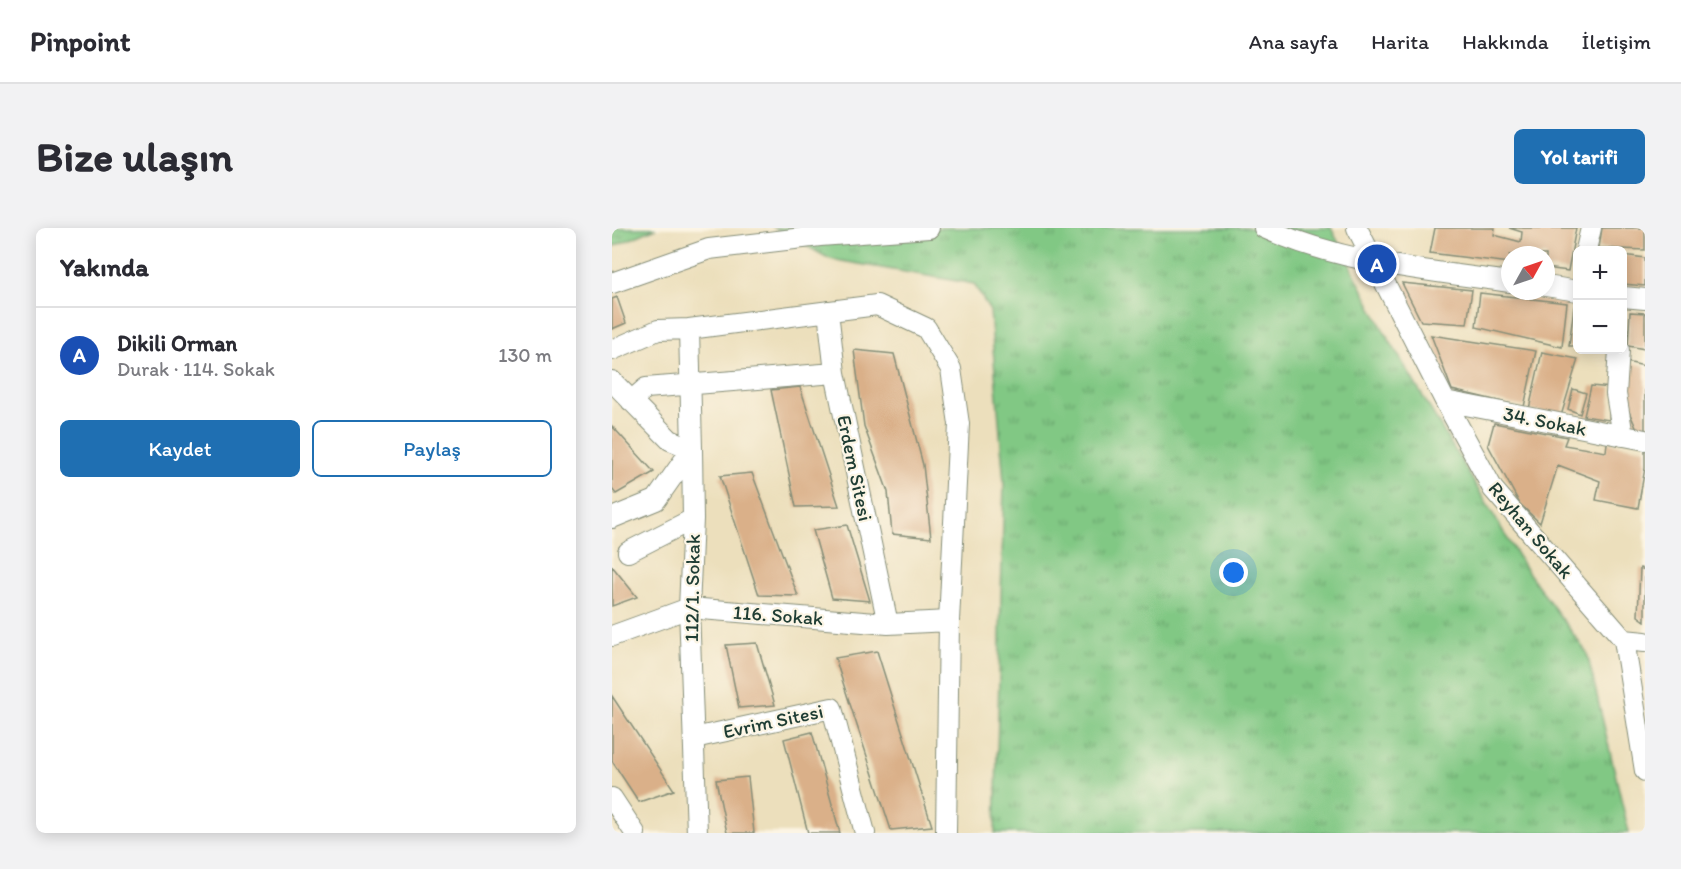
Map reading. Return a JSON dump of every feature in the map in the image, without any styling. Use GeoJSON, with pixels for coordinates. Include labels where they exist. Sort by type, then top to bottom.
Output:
{"type":"FeatureCollection","features":[{"type":"Feature","properties":{"kind":"street"},"geometry":{"type":"LineString","coordinates":[[612,283],[709,249],[820,236],[929,228]]}},
{"type":"Feature","properties":{"kind":"street"},"geometry":{"type":"LineString","coordinates":[[1264,228],[1303,246],[1377,264],[1501,281]]}},
{"type":"Feature","properties":{"kind":"street","name":"Reyhan Sokak"},"geometry":{"type":"LineString","coordinates":[[1357,228],[1445,401],[1493,489],[1624,640]]}},
{"type":"Feature","properties":{"kind":"street"},"geometry":{"type":"LineString","coordinates":[[1587,246],[1591,228]]}},
{"type":"Feature","properties":{"kind":"street"},"geometry":{"type":"LineString","coordinates":[[1555,287],[1573,290]]}},
{"type":"Feature","properties":{"kind":"street"},"geometry":{"type":"LineString","coordinates":[[1627,301],[1645,299]]}},
{"type":"Feature","properties":{"kind":"street"},"geometry":{"type":"LineString","coordinates":[[612,351],[658,330],[690,329],[877,305],[926,328],[951,369],[959,424],[949,621],[946,833]]}},
{"type":"Feature","properties":{"kind":"street","name":"Erdem Sitesi"},"geometry":{"type":"LineString","coordinates":[[828,311],[835,373],[888,624]]}},
{"type":"Feature","properties":{"kind":"street","name":"112/1. Sokak"},"geometry":{"type":"LineString","coordinates":[[690,329],[693,519],[689,608],[697,833]]}},
{"type":"Feature","properties":{"kind":"street"},"geometry":{"type":"LineString","coordinates":[[1619,354],[1616,394],[1623,436]]}},
{"type":"Feature","properties":{"kind":"street"},"geometry":{"type":"LineString","coordinates":[[631,401],[646,388],[835,373]]}},
{"type":"Feature","properties":{"kind":"street"},"geometry":{"type":"LineString","coordinates":[[612,381],[670,440],[693,448],[656,500],[612,518]]}},
{"type":"Feature","properties":{"kind":"street","name":"34. Sokak"},"geometry":{"type":"LineString","coordinates":[[1445,401],[1645,440]]}},
{"type":"Feature","properties":{"kind":"street"},"geometry":{"type":"LineString","coordinates":[[628,552],[693,519]]}},
{"type":"Feature","properties":{"kind":"street","name":"116. Sokak"},"geometry":{"type":"LineString","coordinates":[[612,636],[689,608],[888,624],[949,621]]}},
{"type":"Feature","properties":{"kind":"street"},"geometry":{"type":"LineString","coordinates":[[1645,642],[1624,640],[1645,771]]}},
{"type":"Feature","properties":{"kind":"street","name":"Evrim Sitesi"},"geometry":{"type":"LineString","coordinates":[[694,738],[832,708],[865,833]]}},
{"type":"Feature","properties":{"kind":"street"},"geometry":{"type":"LineString","coordinates":[[612,798],[635,833]]}},
{"type":"Feature","properties":{"kind":"green space"},"geometry":{"type":"Polygon","coordinates":[[[612,228],[656,228],[612,247],[612,228]]]}},
{"type":"Feature","properties":{"kind":"green space"},"geometry":{"type":"Polygon","coordinates":[[[774,228],[1331,228],[1385,333],[1525,568],[1587,653],[1629,833],[995,833],[1004,482],[990,311],[974,284],[830,259],[774,228]]]}},
{"type":"Feature","properties":{"kind":"building"},"geometry":{"type":"Polygon","coordinates":[[[1435,228],[1495,228],[1494,235],[1521,242],[1522,232],[1509,228],[1576,228],[1568,271],[1555,269],[1555,246],[1501,246],[1501,262],[1430,253],[1435,228]]]}},
{"type":"Feature","properties":{"kind":"building"},"geometry":{"type":"Polygon","coordinates":[[[1602,228],[1645,228],[1645,250],[1627,249],[1627,246],[1599,246],[1602,228]]]}},
{"type":"Feature","properties":{"kind":"building"},"geometry":{"type":"Polygon","coordinates":[[[1627,256],[1645,258],[1645,286],[1627,284],[1627,256]]]}},
{"type":"Feature","properties":{"kind":"building"},"geometry":{"type":"Polygon","coordinates":[[[1402,283],[1472,290],[1467,324],[1421,321],[1402,283]]]}},
{"type":"Feature","properties":{"kind":"building"},"geometry":{"type":"Polygon","coordinates":[[[1480,293],[1501,295],[1501,300],[1541,300],[1567,303],[1562,347],[1476,327],[1480,293]]]}},
{"type":"Feature","properties":{"kind":"building"},"geometry":{"type":"Polygon","coordinates":[[[617,297],[626,323],[612,329],[612,299],[617,297]]]}},
{"type":"Feature","properties":{"kind":"building"},"geometry":{"type":"Polygon","coordinates":[[[1630,312],[1645,313],[1645,349],[1628,346],[1630,312]]]}},
{"type":"Feature","properties":{"kind":"building"},"geometry":{"type":"Polygon","coordinates":[[[1573,315],[1573,346],[1569,346],[1573,315]]]}},
{"type":"Feature","properties":{"kind":"building"},"geometry":{"type":"Polygon","coordinates":[[[1431,335],[1536,351],[1524,407],[1452,390],[1431,335]]]}},
{"type":"Feature","properties":{"kind":"building"},"geometry":{"type":"Polygon","coordinates":[[[854,350],[894,354],[923,465],[931,538],[892,534],[888,492],[864,426],[854,350]]]}},
{"type":"Feature","properties":{"kind":"building"},"geometry":{"type":"Polygon","coordinates":[[[1542,352],[1578,359],[1561,416],[1529,409],[1542,352]]]}},
{"type":"Feature","properties":{"kind":"building"},"geometry":{"type":"Polygon","coordinates":[[[1626,362],[1645,366],[1645,433],[1638,432],[1624,400],[1626,362]]]}},
{"type":"Feature","properties":{"kind":"building"},"geometry":{"type":"Polygon","coordinates":[[[1591,386],[1611,388],[1609,420],[1584,416],[1591,386]]]}},
{"type":"Feature","properties":{"kind":"building"},"geometry":{"type":"Polygon","coordinates":[[[800,387],[839,506],[796,507],[771,390],[800,387]]]}},
{"type":"Feature","properties":{"kind":"building"},"geometry":{"type":"Polygon","coordinates":[[[1573,389],[1586,393],[1580,414],[1568,409],[1573,389]]]}},
{"type":"Feature","properties":{"kind":"building"},"geometry":{"type":"Polygon","coordinates":[[[1494,423],[1567,437],[1564,445],[1606,452],[1607,443],[1645,449],[1645,468],[1638,508],[1596,500],[1600,481],[1558,465],[1540,523],[1520,504],[1488,445],[1494,423]]]}},
{"type":"Feature","properties":{"kind":"building"},"geometry":{"type":"Polygon","coordinates":[[[612,426],[654,472],[616,494],[612,489],[612,426]]]}},
{"type":"Feature","properties":{"kind":"building"},"geometry":{"type":"Polygon","coordinates":[[[752,473],[798,596],[759,595],[720,476],[752,473]]]}},
{"type":"Feature","properties":{"kind":"building"},"geometry":{"type":"Polygon","coordinates":[[[847,525],[870,601],[832,598],[813,530],[847,525]]]}},
{"type":"Feature","properties":{"kind":"building"},"geometry":{"type":"Polygon","coordinates":[[[612,566],[637,597],[612,606],[612,566]]]}},
{"type":"Feature","properties":{"kind":"building"},"geometry":{"type":"Polygon","coordinates":[[[1640,568],[1645,570],[1645,621],[1638,616],[1640,568]]]}},
{"type":"Feature","properties":{"kind":"building"},"geometry":{"type":"Polygon","coordinates":[[[757,643],[775,705],[739,708],[726,645],[757,643]]]}},
{"type":"Feature","properties":{"kind":"building"},"geometry":{"type":"Polygon","coordinates":[[[877,651],[932,826],[891,830],[835,658],[877,651]]]}},
{"type":"Feature","properties":{"kind":"building"},"geometry":{"type":"Polygon","coordinates":[[[612,696],[674,790],[639,802],[612,761],[612,696]]]}},
{"type":"Feature","properties":{"kind":"building"},"geometry":{"type":"Polygon","coordinates":[[[812,732],[840,833],[808,833],[784,739],[812,732]]]}},
{"type":"Feature","properties":{"kind":"building"},"geometry":{"type":"Polygon","coordinates":[[[748,777],[754,833],[727,833],[716,780],[748,777]]]}},
{"type":"Feature","properties":{"kind":"place","name":"Dikili Orman"},"geometry":{"type":"Point","coordinates":[1377,264]}}]}
